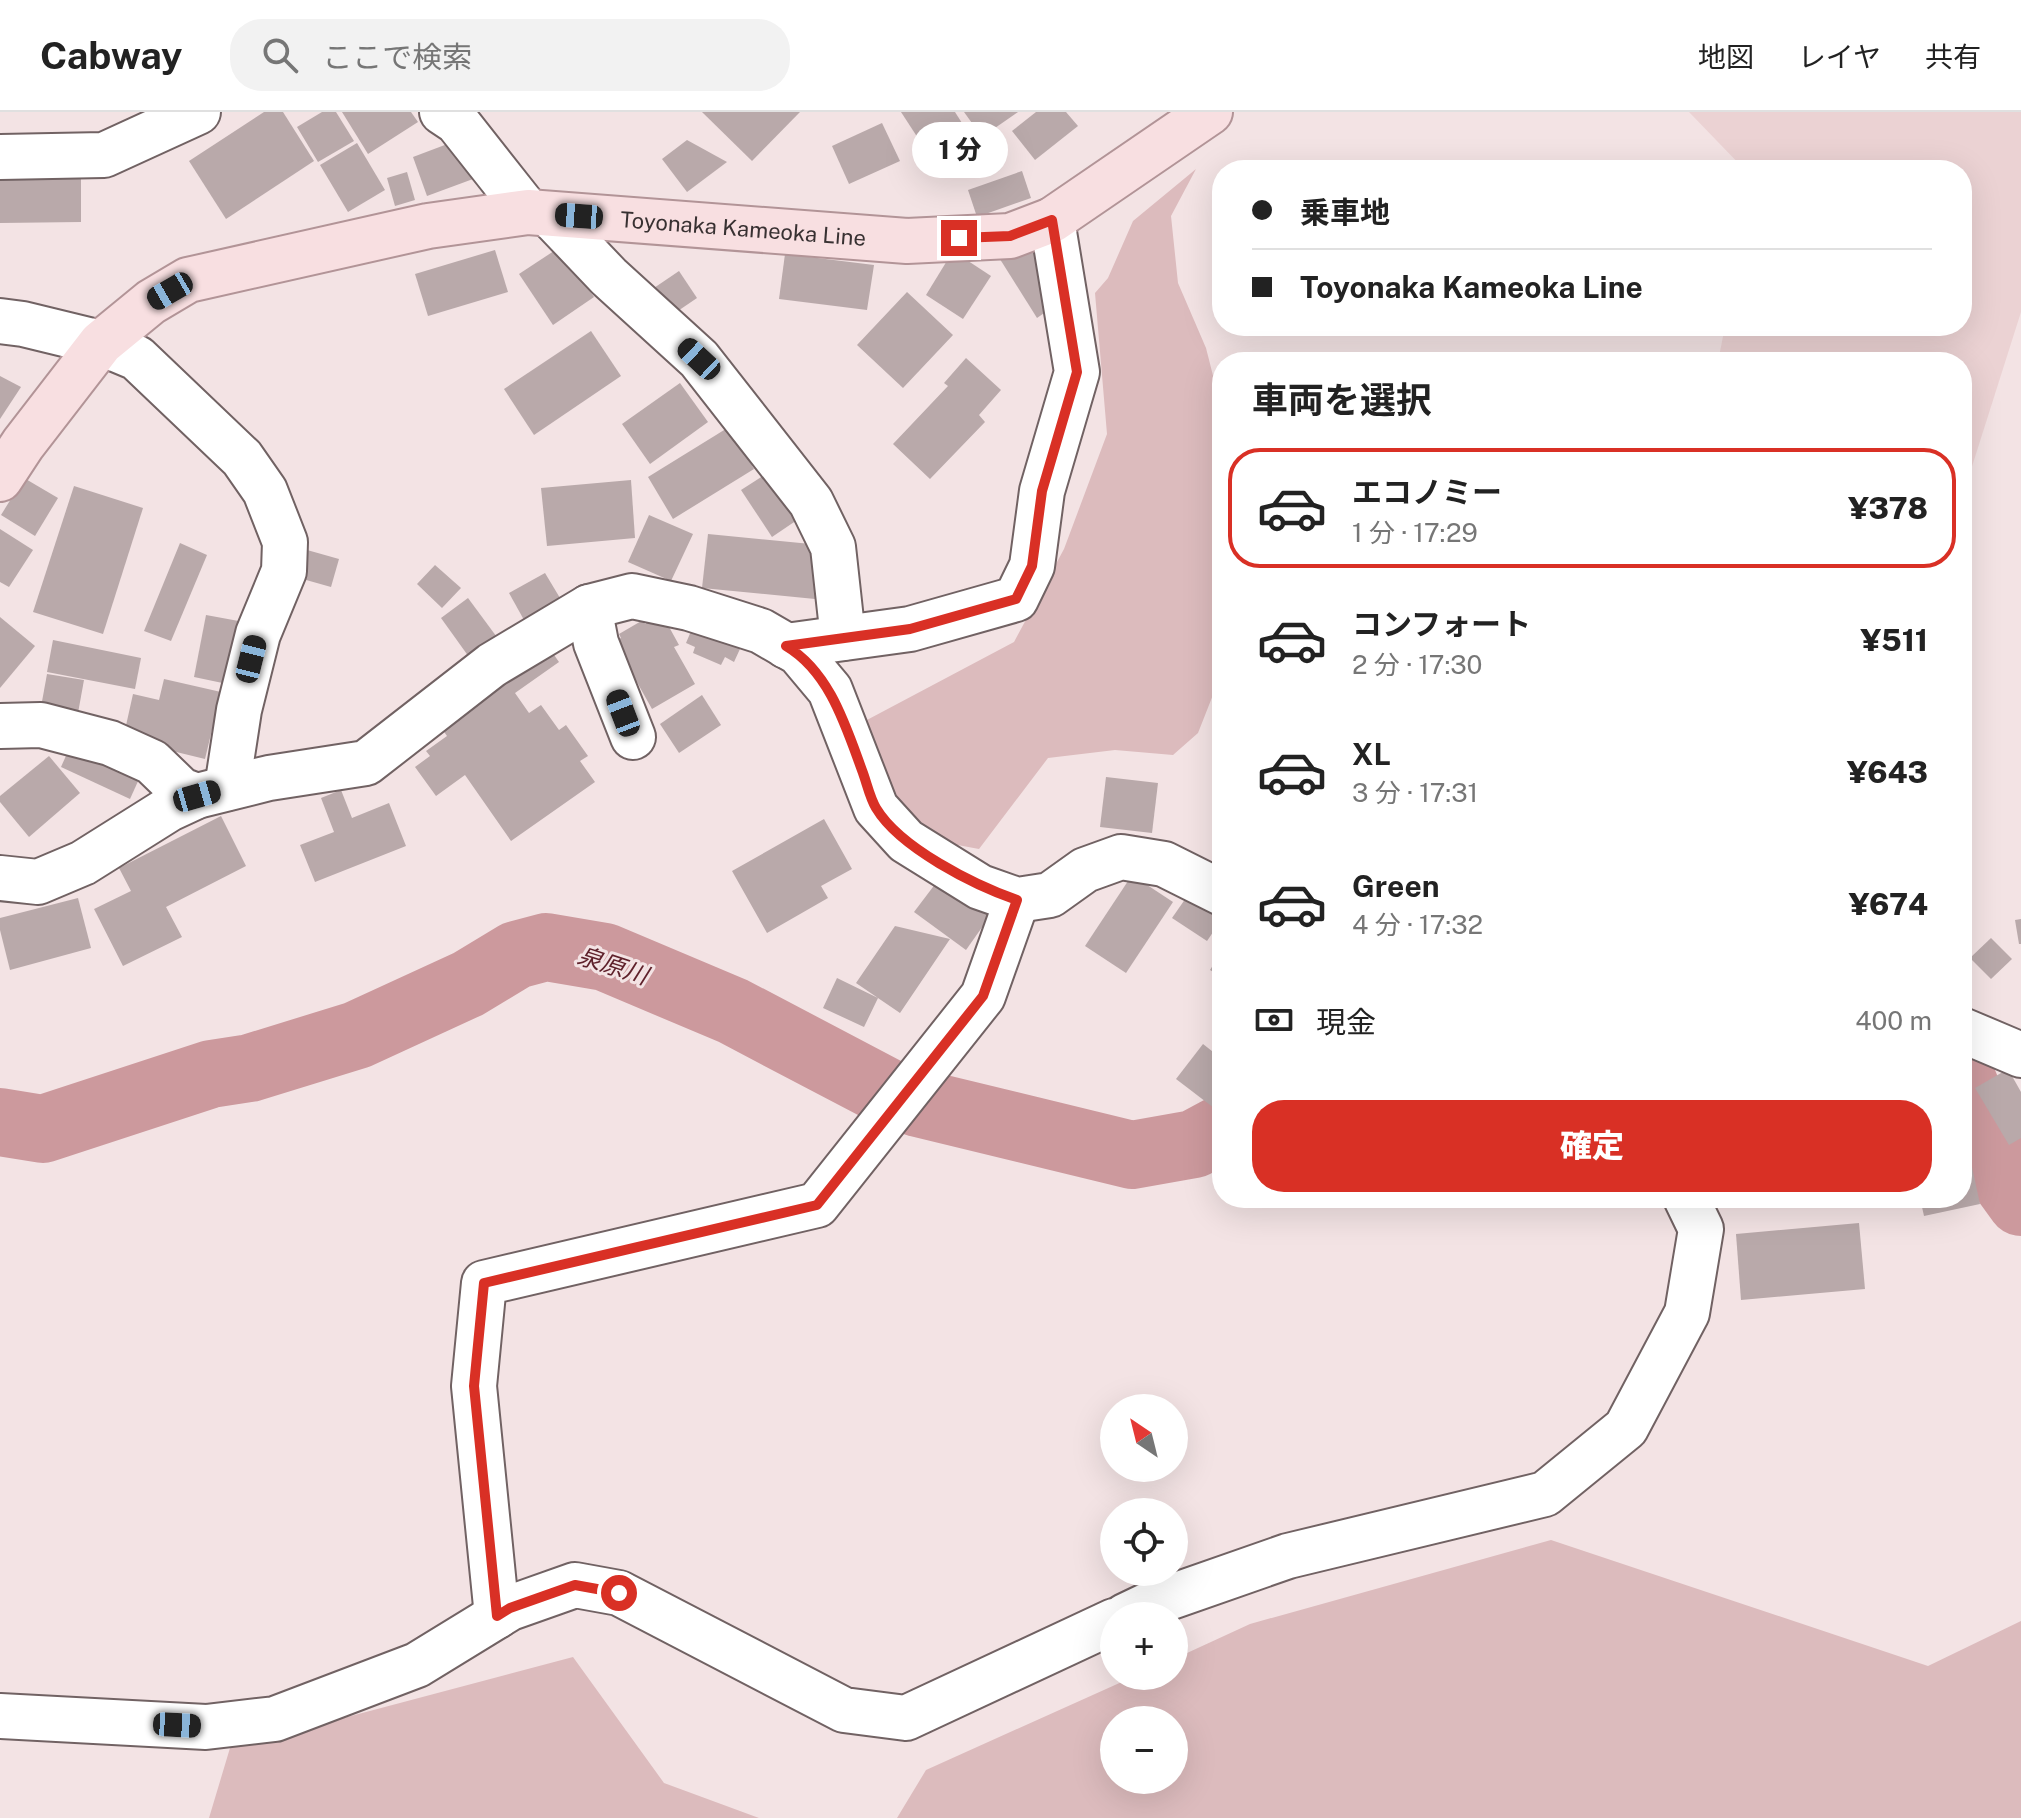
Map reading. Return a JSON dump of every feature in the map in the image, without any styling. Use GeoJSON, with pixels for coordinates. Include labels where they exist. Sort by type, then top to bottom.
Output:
{"type":"FeatureCollection","features":[{"type":"Feature","properties":{"kind":"main road","name":"Toyonaka Kameoka Line"},"geometry":{"type":"LineString","coordinates":[[0,479],[23,444],[101,343],[151,302],[188,280],[428,226],[539,213],[907,241],[1010,236],[1052,220],[1210,112]]}},
{"type":"Feature","properties":{"kind":"street"},"geometry":{"type":"LineString","coordinates":[[0,157],[104,155],[198,112]]}},
{"type":"Feature","properties":{"kind":"street"},"geometry":{"type":"LineString","coordinates":[[456,115],[539,213],[699,359],[811,502],[833,547],[843,638]]}},
{"type":"Feature","properties":{"kind":"street"},"geometry":{"type":"LineString","coordinates":[[786,646],[910,629],[1016,599],[1032,566],[1042,491],[1077,372],[1052,220]]}},
{"type":"Feature","properties":{"kind":"street"},"geometry":{"type":"LineString","coordinates":[[0,321],[101,343],[137,358],[242,458],[265,491],[285,542],[284,571],[258,634],[239,710],[212,792]]}},
{"type":"Feature","properties":{"kind":"street"},"geometry":{"type":"LineString","coordinates":[[0,878],[38,882],[83,863],[169,809],[212,792],[366,763],[492,665],[589,607],[632,596],[689,608],[761,631],[799,653],[830,690],[876,808],[906,841],[980,887],[1017,900],[1050,895],[1085,870],[1121,857],[1164,864],[1212,888]]}},
{"type":"Feature","properties":{"kind":"street"},"geometry":{"type":"LineString","coordinates":[[589,607],[596,643],[633,737]]}},
{"type":"Feature","properties":{"kind":"street"},"geometry":{"type":"LineString","coordinates":[[0,726],[41,725],[110,743],[152,762],[181,790],[212,792]]}},
{"type":"Feature","properties":{"kind":"street"},"geometry":{"type":"LineString","coordinates":[[497,1616],[474,1386],[484,1283],[817,1205],[983,996],[1017,900]]}},
{"type":"Feature","properties":{"kind":"street"},"geometry":{"type":"LineString","coordinates":[[1972,1034],[2021,1055]]}},
{"type":"Feature","properties":{"kind":"street"},"geometry":{"type":"LineString","coordinates":[[1157,1602],[1288,1556],[1545,1494],[1626,1428],[1687,1313],[1701,1229],[1691,1208]]}},
{"type":"Feature","properties":{"kind":"street"},"geometry":{"type":"LineString","coordinates":[[0,1716],[206,1727],[275,1719],[417,1665],[510,1608],[575,1585],[619,1593],[844,1710],[906,1718],[1100,1628]]}},
{"type":"Feature","properties":{"kind":"shaded area"},"geometry":{"type":"Polygon","coordinates":[[[1689,112],[2021,112],[2021,312],[1972,466],[1972,352],[1720,352],[1723,336],[1972,336],[1972,160],[1735,160],[1689,112]]]}},
{"type":"Feature","properties":{"kind":"shaded area"},"geometry":{"type":"Polygon","coordinates":[[[1196,169],[1171,216],[1178,283],[1206,348],[1212,372],[1212,697],[1198,733],[1173,755],[1115,750],[1048,758],[979,849],[931,840],[890,803],[865,721],[1014,642],[1064,549],[1107,434],[1095,293],[1108,278],[1133,221],[1196,169]]]}},
{"type":"Feature","properties":{"kind":"shaded area"},"geometry":{"type":"Polygon","coordinates":[[[1551,1540],[1928,1666],[2021,1621],[2021,1818],[897,1818],[926,1770],[1104,1690],[1188,1690],[1188,1653],[1250,1624],[1551,1540]]]}},
{"type":"Feature","properties":{"kind":"shaded area"},"geometry":{"type":"Polygon","coordinates":[[[573,1657],[664,1783],[759,1818],[209,1818],[230,1748],[573,1657]]]}},
{"type":"Feature","properties":{"kind":"building"},"geometry":{"type":"Polygon","coordinates":[[[264,112],[283,112],[314,161],[226,219],[189,161],[264,112]]]}},
{"type":"Feature","properties":{"kind":"building"},"geometry":{"type":"Polygon","coordinates":[[[322,112],[336,112],[354,141],[318,162],[297,127],[322,112]]]}},
{"type":"Feature","properties":{"kind":"building"},"geometry":{"type":"Polygon","coordinates":[[[342,112],[411,112],[418,122],[368,154],[342,112]]]}},
{"type":"Feature","properties":{"kind":"building"},"geometry":{"type":"Polygon","coordinates":[[[702,112],[800,112],[752,161],[702,112]]]}},
{"type":"Feature","properties":{"kind":"building"},"geometry":{"type":"Polygon","coordinates":[[[901,112],[955,112],[979,150],[942,175],[901,112]]]}},
{"type":"Feature","properties":{"kind":"building"},"geometry":{"type":"Polygon","coordinates":[[[964,112],[1018,112],[982,137],[964,112]]]}},
{"type":"Feature","properties":{"kind":"building"},"geometry":{"type":"Polygon","coordinates":[[[1036,112],[1066,112],[1078,126],[1035,160],[1012,131],[1036,112]]]}},
{"type":"Feature","properties":{"kind":"building"},"geometry":{"type":"Polygon","coordinates":[[[882,123],[900,161],[849,184],[832,146],[882,123]]]}},
{"type":"Feature","properties":{"kind":"building"},"geometry":{"type":"Polygon","coordinates":[[[458,140],[473,179],[427,196],[413,157],[458,140]]]}},
{"type":"Feature","properties":{"kind":"building"},"geometry":{"type":"Polygon","coordinates":[[[687,140],[727,162],[687,192],[662,159],[687,140]]]}},
{"type":"Feature","properties":{"kind":"building"},"geometry":{"type":"Polygon","coordinates":[[[357,143],[385,190],[348,212],[320,165],[357,143]]]}},
{"type":"Feature","properties":{"kind":"building"},"geometry":{"type":"Polygon","coordinates":[[[1022,171],[1031,198],[977,217],[968,190],[1022,171]]]}},
{"type":"Feature","properties":{"kind":"building"},"geometry":{"type":"Polygon","coordinates":[[[407,172],[415,200],[395,206],[387,178],[407,172]]]}},
{"type":"Feature","properties":{"kind":"building"},"geometry":{"type":"Polygon","coordinates":[[[81,175],[81,222],[0,223],[0,176],[81,175]]]}},
{"type":"Feature","properties":{"kind":"building"},"geometry":{"type":"Polygon","coordinates":[[[560,247],[594,297],[553,325],[519,274],[560,247]]]}},
{"type":"Feature","properties":{"kind":"building"},"geometry":{"type":"Polygon","coordinates":[[[495,250],[508,292],[428,316],[415,274],[495,250]]]}},
{"type":"Feature","properties":{"kind":"building"},"geometry":{"type":"Polygon","coordinates":[[[1043,250],[1057,304],[1037,318],[998,256],[1043,250]]]}},
{"type":"Feature","properties":{"kind":"building"},"geometry":{"type":"Polygon","coordinates":[[[953,251],[991,276],[963,319],[926,295],[953,251]]]}},
{"type":"Feature","properties":{"kind":"building"},"geometry":{"type":"Polygon","coordinates":[[[785,254],[874,265],[867,310],[779,299],[785,254]]]}},
{"type":"Feature","properties":{"kind":"building"},"geometry":{"type":"Polygon","coordinates":[[[679,271],[697,298],[669,317],[651,290],[679,271]]]}},
{"type":"Feature","properties":{"kind":"building"},"geometry":{"type":"Polygon","coordinates":[[[907,292],[953,335],[903,388],[857,345],[907,292]]]}},
{"type":"Feature","properties":{"kind":"building"},"geometry":{"type":"Polygon","coordinates":[[[591,331],[621,376],[534,435],[504,389],[591,331]]]}},
{"type":"Feature","properties":{"kind":"building"},"geometry":{"type":"Polygon","coordinates":[[[966,358],[1001,390],[979,415],[985,422],[930,479],[893,444],[948,386],[944,383],[966,358]]]}},
{"type":"Feature","properties":{"kind":"building"},"geometry":{"type":"Polygon","coordinates":[[[0,376],[21,387],[0,419],[0,376]]]}},
{"type":"Feature","properties":{"kind":"building"},"geometry":{"type":"Polygon","coordinates":[[[680,383],[708,422],[650,464],[622,424],[680,383]]]}},
{"type":"Feature","properties":{"kind":"building"},"geometry":{"type":"Polygon","coordinates":[[[729,427],[754,469],[673,519],[648,477],[729,427]]]}},
{"type":"Feature","properties":{"kind":"building"},"geometry":{"type":"Polygon","coordinates":[[[772,470],[803,516],[772,537],[741,490],[772,470]]]}},
{"type":"Feature","properties":{"kind":"building"},"geometry":{"type":"Polygon","coordinates":[[[24,478],[58,498],[35,536],[1,515],[24,478]]]}},
{"type":"Feature","properties":{"kind":"building"},"geometry":{"type":"Polygon","coordinates":[[[631,480],[635,538],[547,546],[541,488],[631,480]]]}},
{"type":"Feature","properties":{"kind":"building"},"geometry":{"type":"Polygon","coordinates":[[[74,486],[143,508],[103,634],[33,612],[74,486]]]}},
{"type":"Feature","properties":{"kind":"building"},"geometry":{"type":"Polygon","coordinates":[[[649,515],[693,534],[671,581],[628,562],[649,515]]]}},
{"type":"Feature","properties":{"kind":"building"},"geometry":{"type":"Polygon","coordinates":[[[0,529],[33,550],[9,587],[0,582],[0,529]]]}},
{"type":"Feature","properties":{"kind":"building"},"geometry":{"type":"Polygon","coordinates":[[[708,534],[821,545],[815,599],[702,588],[708,534]]]}},
{"type":"Feature","properties":{"kind":"building"},"geometry":{"type":"Polygon","coordinates":[[[180,543],[207,555],[171,641],[144,631],[180,543]]]}},
{"type":"Feature","properties":{"kind":"building"},"geometry":{"type":"Polygon","coordinates":[[[300,548],[339,559],[331,587],[292,576],[300,548]]]}},
{"type":"Feature","properties":{"kind":"building"},"geometry":{"type":"Polygon","coordinates":[[[435,565],[461,588],[442,608],[417,584],[435,565]]]}},
{"type":"Feature","properties":{"kind":"building"},"geometry":{"type":"Polygon","coordinates":[[[545,573],[566,608],[529,629],[509,593],[545,573]]]}},
{"type":"Feature","properties":{"kind":"building"},"geometry":{"type":"Polygon","coordinates":[[[468,598],[502,644],[474,664],[441,618],[468,598]]]}},
{"type":"Feature","properties":{"kind":"building"},"geometry":{"type":"Polygon","coordinates":[[[206,615],[244,622],[232,685],[194,677],[206,615]]]}},
{"type":"Feature","properties":{"kind":"building"},"geometry":{"type":"Polygon","coordinates":[[[0,617],[35,646],[0,688],[0,617]]]}},
{"type":"Feature","properties":{"kind":"building"},"geometry":{"type":"Polygon","coordinates":[[[658,617],[664,627],[668,625],[679,645],[674,647],[695,684],[652,709],[614,641],[621,638],[619,634],[643,620],[645,624],[658,617]]]}},
{"type":"Feature","properties":{"kind":"building"},"geometry":{"type":"Polygon","coordinates":[[[697,617],[745,638],[734,662],[725,657],[721,665],[693,653],[695,647],[686,643],[697,617]]]}},
{"type":"Feature","properties":{"kind":"building"},"geometry":{"type":"Polygon","coordinates":[[[53,640],[141,658],[135,689],[47,672],[53,640]]]}},
{"type":"Feature","properties":{"kind":"building"},"geometry":{"type":"Polygon","coordinates":[[[547,645],[559,662],[515,693],[529,713],[541,705],[559,730],[566,725],[588,756],[580,761],[595,782],[511,841],[465,775],[436,796],[415,767],[430,756],[426,751],[447,736],[440,726],[547,645]]]}},
{"type":"Feature","properties":{"kind":"building"},"geometry":{"type":"Polygon","coordinates":[[[47,674],[84,680],[76,724],[39,718],[47,674]]]}},
{"type":"Feature","properties":{"kind":"building"},"geometry":{"type":"Polygon","coordinates":[[[164,679],[221,692],[205,759],[123,739],[133,694],[159,700],[164,679]]]}},
{"type":"Feature","properties":{"kind":"building"},"geometry":{"type":"Polygon","coordinates":[[[702,695],[721,725],[679,753],[660,724],[702,695]]]}},
{"type":"Feature","properties":{"kind":"building"},"geometry":{"type":"Polygon","coordinates":[[[73,740],[144,768],[130,799],[61,767],[73,740]]]}},
{"type":"Feature","properties":{"kind":"building"},"geometry":{"type":"Polygon","coordinates":[[[49,756],[80,793],[29,837],[0,802],[0,796],[49,756]]]}},
{"type":"Feature","properties":{"kind":"building"},"geometry":{"type":"Polygon","coordinates":[[[1106,777],[1158,783],[1152,833],[1100,827],[1106,777]]]}},
{"type":"Feature","properties":{"kind":"building"},"geometry":{"type":"Polygon","coordinates":[[[341,790],[352,818],[389,803],[406,846],[315,882],[300,845],[334,832],[321,798],[341,790]]]}},
{"type":"Feature","properties":{"kind":"building"},"geometry":{"type":"Polygon","coordinates":[[[221,816],[246,866],[166,907],[182,937],[123,966],[94,909],[131,891],[119,868],[221,816]]]}},
{"type":"Feature","properties":{"kind":"building"},"geometry":{"type":"Polygon","coordinates":[[[824,819],[852,869],[821,886],[828,898],[767,933],[732,871],[824,819]]]}},
{"type":"Feature","properties":{"kind":"building"},"geometry":{"type":"Polygon","coordinates":[[[1132,875],[1173,902],[1126,973],[1085,946],[1132,875]]]}},
{"type":"Feature","properties":{"kind":"building"},"geometry":{"type":"Polygon","coordinates":[[[939,879],[990,916],[966,950],[914,912],[939,879]]]}},
{"type":"Feature","properties":{"kind":"building"},"geometry":{"type":"Polygon","coordinates":[[[1188,895],[1212,912],[1212,934],[1207,941],[1172,918],[1188,895]]]}},
{"type":"Feature","properties":{"kind":"building"},"geometry":{"type":"Polygon","coordinates":[[[78,898],[91,948],[10,970],[0,918],[78,898]]]}},
{"type":"Feature","properties":{"kind":"building"},"geometry":{"type":"Polygon","coordinates":[[[2021,919],[2021,944],[2019,944],[2015,920],[2021,919]]]}},
{"type":"Feature","properties":{"kind":"building"},"geometry":{"type":"Polygon","coordinates":[[[895,926],[950,939],[900,1013],[856,983],[895,926]]]}},
{"type":"Feature","properties":{"kind":"building"},"geometry":{"type":"Polygon","coordinates":[[[1991,938],[2012,959],[1991,979],[1972,960],[1972,956],[1991,938]]]}},
{"type":"Feature","properties":{"kind":"building"},"geometry":{"type":"Polygon","coordinates":[[[837,978],[878,998],[864,1027],[823,1008],[837,978]]]}},
{"type":"Feature","properties":{"kind":"building"},"geometry":{"type":"Polygon","coordinates":[[[1203,1044],[1212,1051],[1212,1106],[1176,1079],[1203,1044]]]}},
{"type":"Feature","properties":{"kind":"building"},"geometry":{"type":"Polygon","coordinates":[[[2008,1069],[2021,1092],[2021,1138],[2009,1145],[1975,1088],[2008,1069]]]}},
{"type":"Feature","properties":{"kind":"building"},"geometry":{"type":"Polygon","coordinates":[[[1972,1167],[1980,1204],[1972,1206],[1972,1167]]]}},
{"type":"Feature","properties":{"kind":"building"},"geometry":{"type":"Polygon","coordinates":[[[1922,1208],[1961,1208],[1924,1216],[1922,1208]]]}},
{"type":"Feature","properties":{"kind":"building"},"geometry":{"type":"Polygon","coordinates":[[[1859,1223],[1865,1289],[1741,1300],[1736,1234],[1859,1223]]]}},
{"type":"Feature","properties":{"kind":"waterway","name":"泉原川"},"geometry":{"type":"LineString","coordinates":[[0,1122],[43,1129],[211,1074],[250,1068],[357,1035],[468,984],[516,955],[546,947],[605,957],[733,1011],[891,1094],[918,1103],[1132,1155],[1194,1144],[1212,1134]]}},
{"type":"Feature","properties":{"kind":"waterway","name":"泉原川"},"geometry":{"type":"LineString","coordinates":[[1972,1104],[2000,1173],[2021,1202]]}},
{"type":"Feature","properties":{"kind":"route"},"geometry":{"type":"LineString","coordinates":[[619,1593],[575,1585],[510,1608],[497,1616],[474,1386],[484,1283],[817,1205],[983,996],[1017,900],[980,887],[906,841],[876,808],[830,690],[799,653],[786,646],[910,629],[971,614],[1016,599],[1032,566],[1042,491],[1077,372],[1052,220],[1010,236],[959,238]]}}]}
